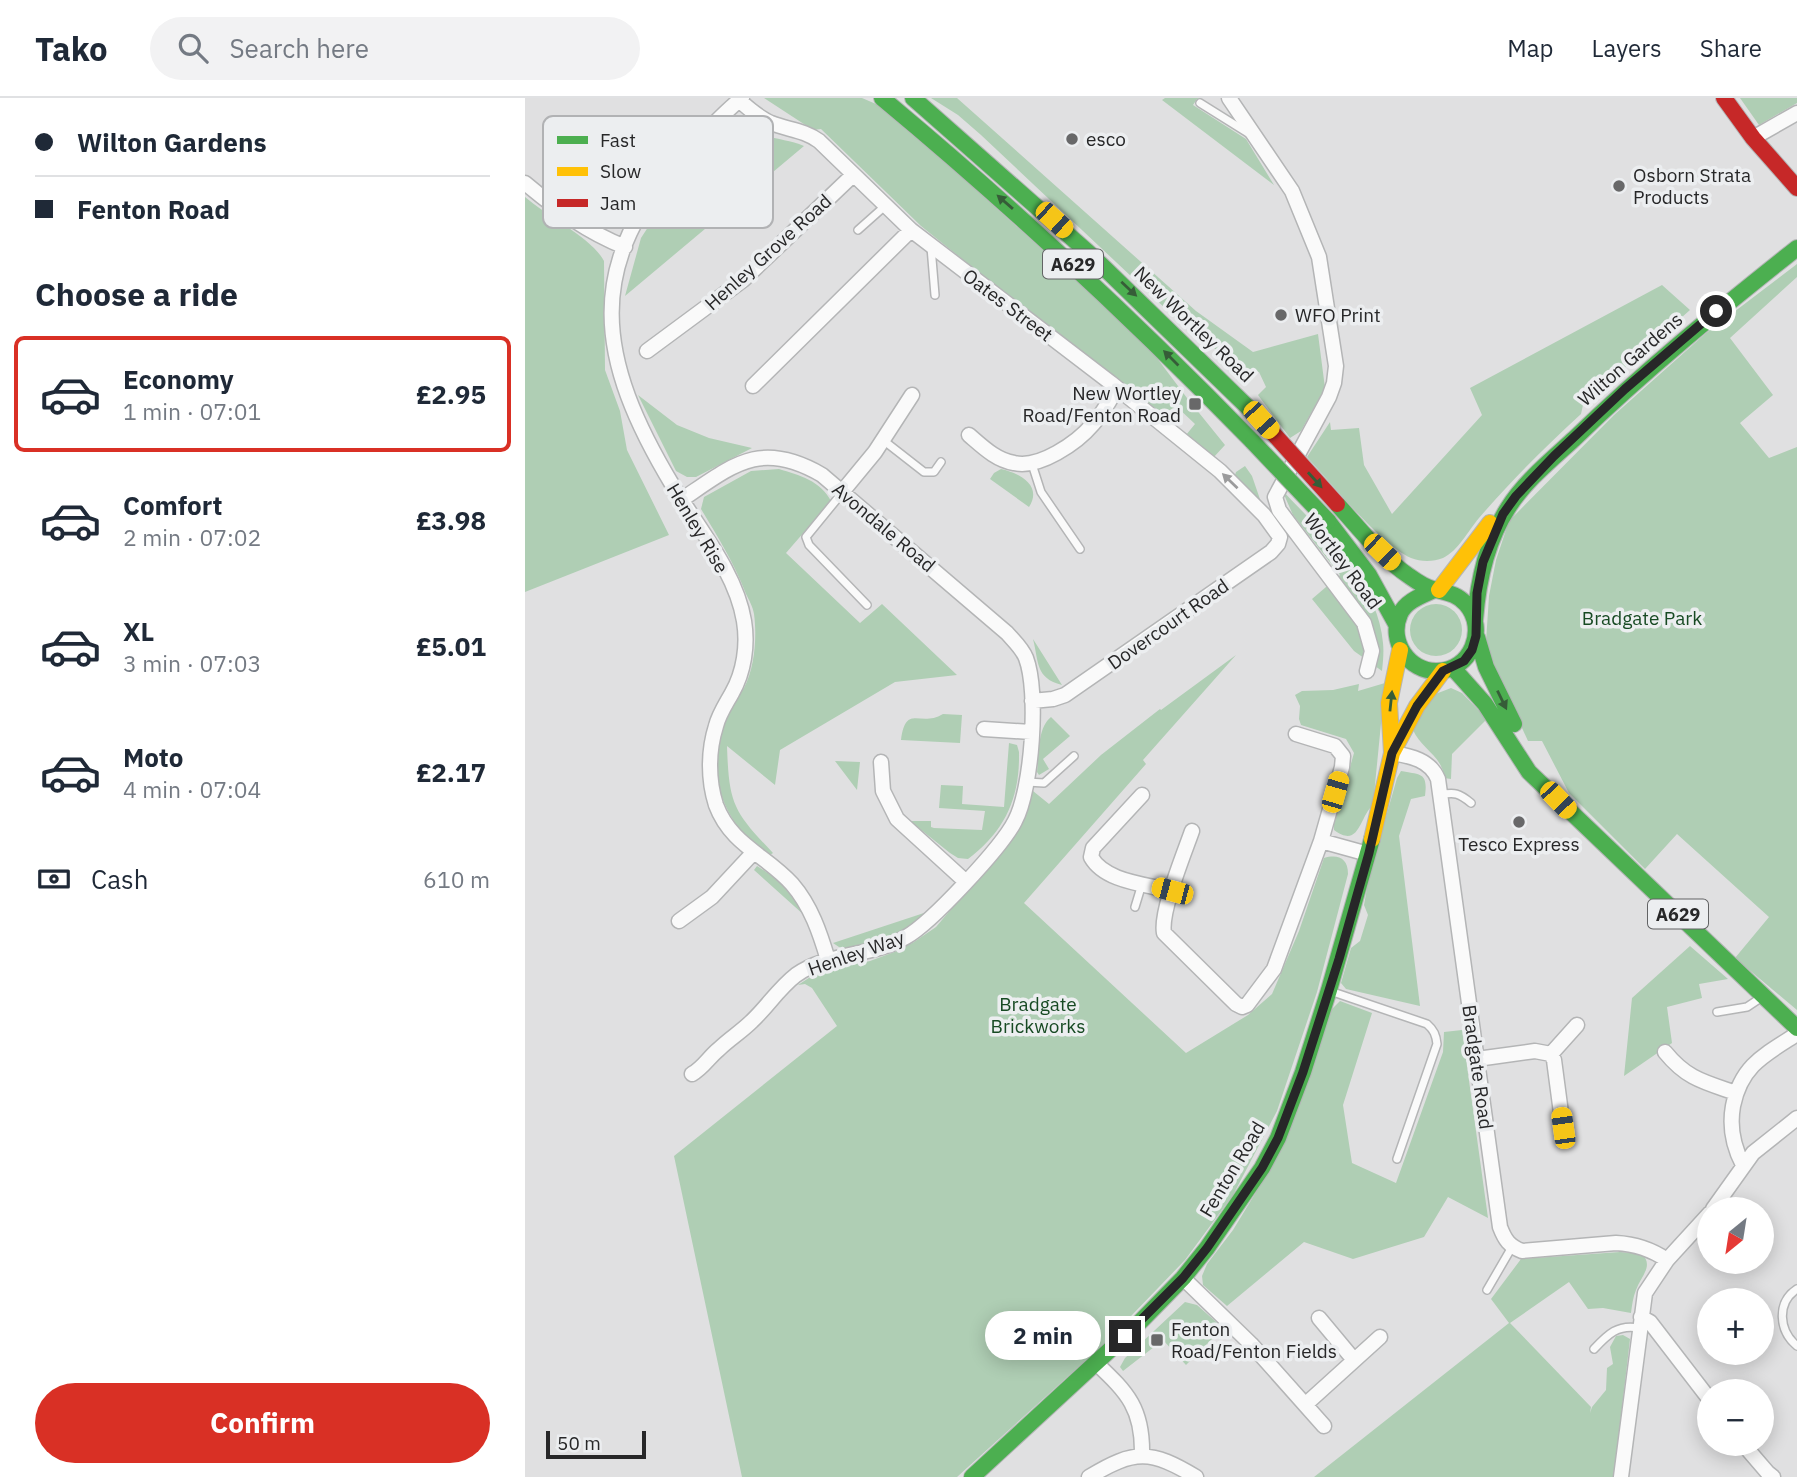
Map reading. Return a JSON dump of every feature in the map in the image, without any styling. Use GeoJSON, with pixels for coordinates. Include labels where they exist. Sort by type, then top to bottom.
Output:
{"type":"FeatureCollection","features":[{"type":"Feature","properties":{"kind":"main road","name":"New Wortley Road"},"geometry":{"type":"LineString","coordinates":[[883,98],[1037,230],[1153,339],[1328,521],[1369,575],[1396,624]]}},
{"type":"Feature","properties":{"kind":"main road","name":"New Wortley Road"},"geometry":{"type":"LineString","coordinates":[[912,98],[1036,204],[1128,288],[1261,420],[1392,562],[1436,590]]}},
{"type":"Feature","properties":{"kind":"main road"},"geometry":{"type":"LineString","coordinates":[[1724,98],[1753,138],[1797,188]]}},
{"type":"Feature","properties":{"kind":"main road","name":"Wilton Gardens"},"geometry":{"type":"LineString","coordinates":[[1475,620],[1483,562],[1503,514],[1516,496],[1625,389],[1797,248]]}},
{"type":"Feature","properties":{"kind":"main road","name":"Wilton Gardens"},"geometry":{"type":"LineString","coordinates":[[1436,590],[1491,521],[1503,514]]}},
{"type":"Feature","properties":{"kind":"main road"},"geometry":{"type":"LineString","coordinates":[[1396,624],[1400,611],[1409,601],[1420,593],[1436,590]]}},
{"type":"Feature","properties":{"kind":"main road","name":"A629"},"geometry":{"type":"LineString","coordinates":[[1436,590],[1458,596],[1471,610],[1486,667],[1524,745],[1558,800]]}},
{"type":"Feature","properties":{"kind":"main road","name":"A629"},"geometry":{"type":"LineString","coordinates":[[1396,624],[1396,638],[1400,650],[1408,660],[1430,671],[1448,670],[1470,683],[1529,772],[1797,1028]]}},
{"type":"Feature","properties":{"kind":"main road"},"geometry":{"type":"LineString","coordinates":[[1448,670],[1464,661],[1472,650],[1476,636]]}},
{"type":"Feature","properties":{"kind":"main road","name":"Fenton Road"},"geometry":{"type":"LineString","coordinates":[[1392,753],[1389,703],[1400,650]]}},
{"type":"Feature","properties":{"kind":"main road","name":"Fenton Road"},"geometry":{"type":"LineString","coordinates":[[972,1477],[1097,1363],[1183,1278],[1242,1197],[1278,1138],[1303,1072],[1329,990],[1369,853],[1392,753],[1417,706],[1448,670]]}},
{"type":"Feature","properties":{"kind":"street","name":"Wortley Road"},"geometry":{"type":"LineString","coordinates":[[1229,98],[1292,191],[1319,257],[1336,366],[1334,383],[1329,397],[1277,490],[1276,504],[1364,623],[1372,651],[1367,671]]}},
{"type":"Feature","properties":{"kind":"street","name":"Oates Street"},"geometry":{"type":"LineString","coordinates":[[741,99],[760,116]]}},
{"type":"Feature","properties":{"kind":"street","name":"Henley Rise"},"geometry":{"type":"LineString","coordinates":[[724,116],[741,99]]}},
{"type":"Feature","properties":{"kind":"street"},"geometry":{"type":"LineString","coordinates":[[1753,138],[1797,113]]}},
{"type":"Feature","properties":{"kind":"street","name":"Oates Street"},"geometry":{"type":"LineString","coordinates":[[773,123],[808,133],[819,141],[931,247],[1185,442],[1232,483],[1271,524]]}},
{"type":"Feature","properties":{"kind":"street","name":"Henley Grove Road"},"geometry":{"type":"LineString","coordinates":[[647,351],[743,280],[853,175]]}},
{"type":"Feature","properties":{"kind":"street"},"geometry":{"type":"LineString","coordinates":[[525,183],[543,197]]}},
{"type":"Feature","properties":{"kind":"street"},"geometry":{"type":"LineString","coordinates":[[586,228],[625,247]]}},
{"type":"Feature","properties":{"kind":"street","name":"Henley Rise"},"geometry":{"type":"LineString","coordinates":[[633,228],[613,289],[611,310],[616,362],[622,383],[645,435],[731,584],[744,618],[746,637],[741,672],[716,726],[710,764],[711,785],[721,814],[737,839],[791,883],[805,901],[828,960]]}},
{"type":"Feature","properties":{"kind":"street"},"geometry":{"type":"LineString","coordinates":[[753,386],[911,230]]}},
{"type":"Feature","properties":{"kind":"street"},"geometry":{"type":"LineString","coordinates":[[969,435],[1003,460],[1032,464],[1044,460],[1087,430],[1117,388]]}},
{"type":"Feature","properties":{"kind":"street"},"geometry":{"type":"LineString","coordinates":[[842,492],[883,440],[912,395]]}},
{"type":"Feature","properties":{"kind":"street","name":"Avondale Road"},"geometry":{"type":"LineString","coordinates":[[681,499],[744,461],[774,457],[804,464],[822,475],[1007,633],[1025,657],[1030,672],[1032,701]]}},
{"type":"Feature","properties":{"kind":"street","name":"Dovercourt Road"},"geometry":{"type":"LineString","coordinates":[[1032,701],[1065,695],[1271,552],[1280,537],[1271,524]]}},
{"type":"Feature","properties":{"kind":"street","name":"Henley Way"},"geometry":{"type":"LineString","coordinates":[[692,1074],[750,1023],[785,984],[805,970],[828,960],[867,952],[906,937],[921,928],[1003,840],[1023,804],[1032,701]]}},
{"type":"Feature","properties":{"kind":"street"},"geometry":{"type":"LineString","coordinates":[[984,729],[1031,732]]}},
{"type":"Feature","properties":{"kind":"street"},"geometry":{"type":"LineString","coordinates":[[1192,831],[1172,891],[1163,926],[1164,933],[1235,1004],[1242,1007],[1247,1005],[1274,970],[1321,841],[1342,767],[1343,756],[1335,746],[1296,734]]}},
{"type":"Feature","properties":{"kind":"street","name":"Bradgate Road"},"geometry":{"type":"LineString","coordinates":[[1392,753],[1408,755],[1429,765],[1438,779],[1500,1227],[1511,1247]]}},
{"type":"Feature","properties":{"kind":"street"},"geometry":{"type":"LineString","coordinates":[[881,762],[883,791],[897,819],[965,881]]}},
{"type":"Feature","properties":{"kind":"street"},"geometry":{"type":"LineString","coordinates":[[1142,795],[1093,848],[1091,857],[1102,870],[1113,876],[1172,891]]}},
{"type":"Feature","properties":{"kind":"street"},"geometry":{"type":"LineString","coordinates":[[1321,841],[1369,853]]}},
{"type":"Feature","properties":{"kind":"street"},"geometry":{"type":"LineString","coordinates":[[679,922],[712,897],[753,853]]}},
{"type":"Feature","properties":{"kind":"street"},"geometry":{"type":"LineString","coordinates":[[1551,1054],[1577,1025]]}},
{"type":"Feature","properties":{"kind":"street"},"geometry":{"type":"LineString","coordinates":[[1743,1165],[1731,1132],[1740,1081],[1759,1059],[1797,1034]]}},
{"type":"Feature","properties":{"kind":"street"},"geometry":{"type":"LineString","coordinates":[[1477,1059],[1535,1051],[1551,1054]]}},
{"type":"Feature","properties":{"kind":"street"},"geometry":{"type":"LineString","coordinates":[[1665,1052],[1690,1076],[1736,1093]]}},
{"type":"Feature","properties":{"kind":"street"},"geometry":{"type":"LineString","coordinates":[[1551,1054],[1563,1128]]}},
{"type":"Feature","properties":{"kind":"street"},"geometry":{"type":"LineString","coordinates":[[1721,1197],[1743,1165],[1764,1143],[1797,1118]]}},
{"type":"Feature","properties":{"kind":"street"},"geometry":{"type":"LineString","coordinates":[[1621,1477],[1645,1293],[1668,1260],[1697,1227]]}},
{"type":"Feature","properties":{"kind":"street"},"geometry":{"type":"LineString","coordinates":[[1511,1247],[1533,1251],[1616,1242],[1644,1247],[1668,1260]]}},
{"type":"Feature","properties":{"kind":"street"},"geometry":{"type":"LineString","coordinates":[[1183,1278],[1251,1344],[1324,1426]]}},
{"type":"Feature","properties":{"kind":"street"},"geometry":{"type":"LineString","coordinates":[[1319,1318],[1354,1360]]}},
{"type":"Feature","properties":{"kind":"street"},"geometry":{"type":"LineString","coordinates":[[1640,1322],[1650,1322],[1697,1383]]}},
{"type":"Feature","properties":{"kind":"street"},"geometry":{"type":"LineString","coordinates":[[1306,1404],[1380,1337]]}},
{"type":"Feature","properties":{"kind":"street"},"geometry":{"type":"LineString","coordinates":[[1097,1363],[1126,1392],[1136,1408],[1142,1455]]}},
{"type":"Feature","properties":{"kind":"street"},"geometry":{"type":"LineString","coordinates":[[1089,1477],[1142,1455],[1171,1462],[1196,1477]]}},
{"type":"Feature","properties":{"kind":"street"},"geometry":{"type":"LineString","coordinates":[[1753,1456],[1767,1474],[1773,1477]]}},
{"type":"Feature","properties":{"kind":"lane"},"geometry":{"type":"LineString","coordinates":[[1200,103],[1257,139]]}},
{"type":"Feature","properties":{"kind":"lane"},"geometry":{"type":"LineString","coordinates":[[858,230],[885,206]]}},
{"type":"Feature","properties":{"kind":"lane"},"geometry":{"type":"LineString","coordinates":[[931,247],[935,295]]}},
{"type":"Feature","properties":{"kind":"lane"},"geometry":{"type":"LineString","coordinates":[[883,440],[924,472],[934,472],[941,462]]}},
{"type":"Feature","properties":{"kind":"lane"},"geometry":{"type":"LineString","coordinates":[[1032,464],[1041,492],[1080,550]]}},
{"type":"Feature","properties":{"kind":"lane"},"geometry":{"type":"LineString","coordinates":[[842,492],[806,537],[809,545],[867,605]]}},
{"type":"Feature","properties":{"kind":"lane"},"geometry":{"type":"LineString","coordinates":[[1027,782],[1044,783],[1074,756]]}},
{"type":"Feature","properties":{"kind":"lane"},"geometry":{"type":"LineString","coordinates":[[1439,795],[1454,792],[1461,794],[1471,803]]}},
{"type":"Feature","properties":{"kind":"lane"},"geometry":{"type":"LineString","coordinates":[[1135,907],[1142,883]]}},
{"type":"Feature","properties":{"kind":"lane"},"geometry":{"type":"LineString","coordinates":[[1329,990],[1427,1024],[1436,1036],[1437,1044],[1397,1159]]}},
{"type":"Feature","properties":{"kind":"lane"},"geometry":{"type":"LineString","coordinates":[[1717,1012],[1747,1007],[1763,994]]}},
{"type":"Feature","properties":{"kind":"lane"},"geometry":{"type":"LineString","coordinates":[[1487,1290],[1511,1247]]}},
{"type":"Feature","properties":{"kind":"lane"},"geometry":{"type":"LineString","coordinates":[[1797,1289],[1787,1298],[1782,1314],[1783,1327],[1789,1339],[1797,1346]]}},
{"type":"Feature","properties":{"kind":"lane"},"geometry":{"type":"LineString","coordinates":[[1594,1349],[1615,1330],[1640,1322]]}},
{"type":"Feature","properties":{"kind":"green space"},"geometry":{"type":"Polygon","coordinates":[[[764,98],[862,98],[876,104],[964,179],[1145,342],[1225,445],[1213,458],[1186,435],[1195,424],[1176,406],[1164,414],[1109,377],[921,226],[821,129],[813,130],[764,98]]]}},
{"type":"Feature","properties":{"kind":"green space"},"geometry":{"type":"Polygon","coordinates":[[[931,98],[957,98],[1196,311],[1253,352],[1318,334],[1325,388],[1301,431],[1290,438],[1258,395],[1266,387],[1259,372],[1241,368],[1184,326],[981,135],[958,115],[931,98]]]}},
{"type":"Feature","properties":{"kind":"green space"},"geometry":{"type":"Polygon","coordinates":[[[1203,98],[1197,99],[1193,105],[1246,139],[1274,185],[1162,100],[1203,98]]]}},
{"type":"Feature","properties":{"kind":"green space"},"geometry":{"type":"Polygon","coordinates":[[[1740,98],[1797,98],[1797,103],[1759,125],[1740,98]]]}},
{"type":"Feature","properties":{"kind":"green space"},"geometry":{"type":"Polygon","coordinates":[[[773,138],[804,146],[773,172],[773,138]]]}},
{"type":"Feature","properties":{"kind":"green space"},"geometry":{"type":"Polygon","coordinates":[[[525,197],[543,210],[543,228],[568,228],[590,244],[604,261],[605,370],[620,411],[627,450],[669,535],[525,592],[525,197]]]}},
{"type":"Feature","properties":{"kind":"green space"},"geometry":{"type":"Polygon","coordinates":[[[647,228],[706,228],[625,296],[641,238],[647,228]]]}},
{"type":"Feature","properties":{"kind":"green space","name":"Bradgate Park"},"geometry":{"type":"Polygon","coordinates":[[[1797,264],[1797,277],[1730,338],[1773,395],[1740,423],[1769,458],[1797,447],[1797,1010],[1735,958],[1769,917],[1677,834],[1645,869],[1569,793],[1542,741],[1528,741],[1496,671],[1486,642],[1489,596],[1496,560],[1509,521],[1614,415],[1705,334],[1797,264]]]}},
{"type":"Feature","properties":{"kind":"green space"},"geometry":{"type":"Polygon","coordinates":[[[1662,285],[1690,310],[1583,405],[1581,414],[1516,478],[1479,518],[1458,546],[1443,558],[1419,560],[1399,551],[1357,512],[1307,457],[1330,422],[1331,430],[1359,428],[1364,465],[1392,514],[1482,415],[1470,388],[1662,285]]]}},
{"type":"Feature","properties":{"kind":"green space"},"geometry":{"type":"Polygon","coordinates":[[[638,395],[677,425],[709,438],[752,448],[696,477],[687,477],[676,471],[638,395]]]}},
{"type":"Feature","properties":{"kind":"green space"},"geometry":{"type":"Polygon","coordinates":[[[1245,466],[1252,476],[1263,508],[1235,475],[1245,466]]]}},
{"type":"Feature","properties":{"kind":"green space"},"geometry":{"type":"Polygon","coordinates":[[[779,469],[802,476],[815,484],[831,501],[786,553],[860,623],[882,604],[957,675],[895,682],[780,750],[775,785],[727,746],[729,781],[736,806],[749,827],[773,853],[767,857],[739,828],[728,811],[717,774],[719,735],[751,671],[755,623],[752,606],[736,572],[701,509],[704,497],[751,471],[779,469]]]}},
{"type":"Feature","properties":{"kind":"green space"},"geometry":{"type":"Polygon","coordinates":[[[1001,469],[1021,477],[1031,486],[1033,499],[1029,507],[990,479],[1001,469]]]}},
{"type":"Feature","properties":{"kind":"green space"},"geometry":{"type":"Polygon","coordinates":[[[1282,490],[1346,559],[1371,599],[1379,620],[1383,643],[1382,671],[1354,651],[1312,599],[1340,575],[1293,515],[1282,490]]]}},
{"type":"Feature","properties":{"kind":"green space"},"geometry":{"type":"Polygon","coordinates":[[[1436,604],[1446,606],[1454,612],[1460,620],[1460,640],[1454,648],[1446,654],[1436,656],[1426,654],[1418,648],[1412,640],[1410,630],[1412,620],[1418,612],[1426,606],[1436,604]]]}},
{"type":"Feature","properties":{"kind":"green space"},"geometry":{"type":"Polygon","coordinates":[[[1033,639],[1062,685],[1053,682],[1043,673],[1033,639]]]}},
{"type":"Feature","properties":{"kind":"green space","name":"Bradgate Brickworks"},"geometry":{"type":"Polygon","coordinates":[[[1236,655],[1143,760],[1146,764],[1024,903],[1186,1053],[1248,1015],[1272,994],[1299,931],[1324,858],[1338,857],[1344,861],[1348,874],[1317,992],[1277,1111],[1233,1195],[1185,1260],[1107,1341],[957,1477],[742,1477],[674,1156],[837,1026],[812,988],[805,984],[798,985],[818,972],[870,961],[897,951],[936,927],[1013,836],[1026,814],[1033,791],[1049,804],[1101,755],[1236,655]]]}},
{"type":"Feature","properties":{"kind":"green space"},"geometry":{"type":"Polygon","coordinates":[[[1385,683],[1373,805],[1354,834],[1343,835],[1334,830],[1334,823],[1354,753],[1346,739],[1301,725],[1300,706],[1295,695],[1302,691],[1333,690],[1359,684],[1358,691],[1385,683]]]}},
{"type":"Feature","properties":{"kind":"green space"},"geometry":{"type":"Polygon","coordinates":[[[1451,688],[1462,693],[1487,719],[1452,754],[1451,779],[1444,778],[1440,764],[1413,730],[1433,695],[1451,688]]]}},
{"type":"Feature","properties":{"kind":"green space"},"geometry":{"type":"Polygon","coordinates":[[[943,714],[962,715],[960,743],[901,740],[906,722],[910,719],[935,718],[943,714]]]}},
{"type":"Feature","properties":{"kind":"green space"},"geometry":{"type":"Polygon","coordinates":[[[1051,717],[1070,736],[1043,759],[1049,769],[1039,775],[1037,772],[1041,735],[1051,717]]]}},
{"type":"Feature","properties":{"kind":"green space"},"geometry":{"type":"Polygon","coordinates":[[[1009,743],[1017,745],[1019,752],[1019,769],[1013,799],[992,837],[968,859],[958,858],[950,853],[910,821],[931,821],[931,827],[934,828],[982,830],[985,811],[939,808],[941,785],[963,786],[962,804],[1004,807],[1009,743]]]}},
{"type":"Feature","properties":{"kind":"green space"},"geometry":{"type":"Polygon","coordinates":[[[835,761],[860,762],[857,790],[835,761]]]}},
{"type":"Feature","properties":{"kind":"green space"},"geometry":{"type":"Polygon","coordinates":[[[1401,771],[1422,776],[1425,783],[1425,796],[1411,799],[1399,836],[1420,1006],[1346,989],[1341,983],[1351,948],[1360,941],[1368,915],[1364,905],[1369,877],[1401,771]]]}},
{"type":"Feature","properties":{"kind":"green space"},"geometry":{"type":"Polygon","coordinates":[[[757,866],[784,887],[804,915],[754,870],[757,866]]]}},
{"type":"Feature","properties":{"kind":"green space"},"geometry":{"type":"Polygon","coordinates":[[[927,912],[908,927],[877,941],[842,949],[833,943],[927,912]]]}},
{"type":"Feature","properties":{"kind":"green space"},"geometry":{"type":"Polygon","coordinates":[[[1690,946],[1728,979],[1699,984],[1702,998],[1667,1007],[1672,1043],[1624,1076],[1632,998],[1690,946]]]}},
{"type":"Feature","properties":{"kind":"green space"},"geometry":{"type":"Polygon","coordinates":[[[1340,1001],[1372,1013],[1343,1105],[1352,1163],[1396,1183],[1443,1052],[1444,1032],[1462,1030],[1488,1218],[1448,1197],[1424,1237],[1353,1259],[1304,1242],[1227,1306],[1203,1285],[1202,1276],[1207,1264],[1233,1230],[1264,1179],[1332,1009],[1340,1001]]]}},
{"type":"Feature","properties":{"kind":"green space"},"geometry":{"type":"Polygon","coordinates":[[[1620,1252],[1642,1254],[1647,1263],[1634,1295],[1631,1313],[1603,1308],[1588,1309],[1569,1282],[1510,1323],[1591,1407],[1590,1413],[1606,1390],[1607,1368],[1613,1364],[1610,1347],[1616,1336],[1623,1335],[1630,1339],[1614,1477],[1314,1477],[1509,1323],[1491,1299],[1521,1259],[1620,1252]]]}},
{"type":"Feature","properties":{"kind":"green space"},"geometry":{"type":"Polygon","coordinates":[[[1185,1302],[1197,1305],[1223,1328],[1186,1365],[1163,1340],[1123,1371],[1120,1367],[1125,1358],[1185,1302]]]}},
{"type":"Feature","properties":{"kind":"traffic: fast"},"geometry":{"type":"LineString","coordinates":[[882,98],[1072,265],[1164,352],[1253,442]]}},
{"type":"Feature","properties":{"kind":"traffic: fast"},"geometry":{"type":"LineString","coordinates":[[913,98],[1090,254],[1261,420]]}},
{"type":"Feature","properties":{"kind":"traffic: fast"},"geometry":{"type":"LineString","coordinates":[[1475,620],[1481,576],[1494,534],[1522,489],[1655,365],[1797,248]]}},
{"type":"Feature","properties":{"kind":"traffic: fast"},"geometry":{"type":"LineString","coordinates":[[1253,442],[1328,521]]}},
{"type":"Feature","properties":{"kind":"traffic: fast"},"geometry":{"type":"LineString","coordinates":[[1337,504],[1389,560],[1423,585],[1458,598],[1472,614],[1476,625],[1473,647],[1459,664],[1437,671],[1427,670],[1410,661],[1403,653],[1397,634],[1397,624],[1403,609],[1414,599],[1434,590]]}},
{"type":"Feature","properties":{"kind":"traffic: fast"},"geometry":{"type":"LineString","coordinates":[[1328,521],[1369,575],[1396,624]]}},
{"type":"Feature","properties":{"kind":"traffic: fast"},"geometry":{"type":"LineString","coordinates":[[1477,637],[1486,667],[1514,724]]}},
{"type":"Feature","properties":{"kind":"traffic: fast"},"geometry":{"type":"LineString","coordinates":[[1453,668],[1485,704],[1529,772],[1797,1028]]}},
{"type":"Feature","properties":{"kind":"traffic: fast"},"geometry":{"type":"LineString","coordinates":[[972,1477],[1139,1323],[1183,1278],[1262,1168],[1278,1138],[1303,1072],[1372,839]]}},
{"type":"Feature","properties":{"kind":"traffic: slow"},"geometry":{"type":"LineString","coordinates":[[1439,590],[1490,523]]}},
{"type":"Feature","properties":{"kind":"traffic: slow"},"geometry":{"type":"LineString","coordinates":[[1392,753],[1389,703],[1400,650]]}},
{"type":"Feature","properties":{"kind":"traffic: slow"},"geometry":{"type":"LineString","coordinates":[[1372,839],[1392,753],[1417,706],[1443,671]]}},
{"type":"Feature","properties":{"kind":"traffic: jam"},"geometry":{"type":"LineString","coordinates":[[1724,98],[1753,138],[1797,188]]}},
{"type":"Feature","properties":{"kind":"traffic: jam"},"geometry":{"type":"LineString","coordinates":[[1261,420],[1337,504]]}},
{"type":"Feature","properties":{"kind":"place","name":"esco"},"geometry":{"type":"Point","coordinates":[1072,139]}},
{"type":"Feature","properties":{"kind":"place","name":"Osborn Strata Products"},"geometry":{"type":"Point","coordinates":[1619,186]}},
{"type":"Feature","properties":{"kind":"place","name":"WFO Print"},"geometry":{"type":"Point","coordinates":[1281,315]}},
{"type":"Feature","properties":{"kind":"place","name":"New Wortley Road/Fenton Road"},"geometry":{"type":"Point","coordinates":[1195,404]}},
{"type":"Feature","properties":{"kind":"place","name":"Tesco Express"},"geometry":{"type":"Point","coordinates":[1519,822]}},
{"type":"Feature","properties":{"kind":"place","name":"Fenton Road/Fenton Fields"},"geometry":{"type":"Point","coordinates":[1157,1340]}},
{"type":"Feature","properties":{"kind":"route"},"geometry":{"type":"LineString","coordinates":[[1125,1336],[1183,1278],[1207,1248],[1262,1168],[1278,1138],[1303,1072],[1339,959],[1369,853],[1392,753],[1417,706],[1443,671],[1464,661],[1472,650],[1477,628],[1477,593],[1483,562],[1503,514],[1516,496],[1554,456],[1625,389],[1716,311]]}}]}
